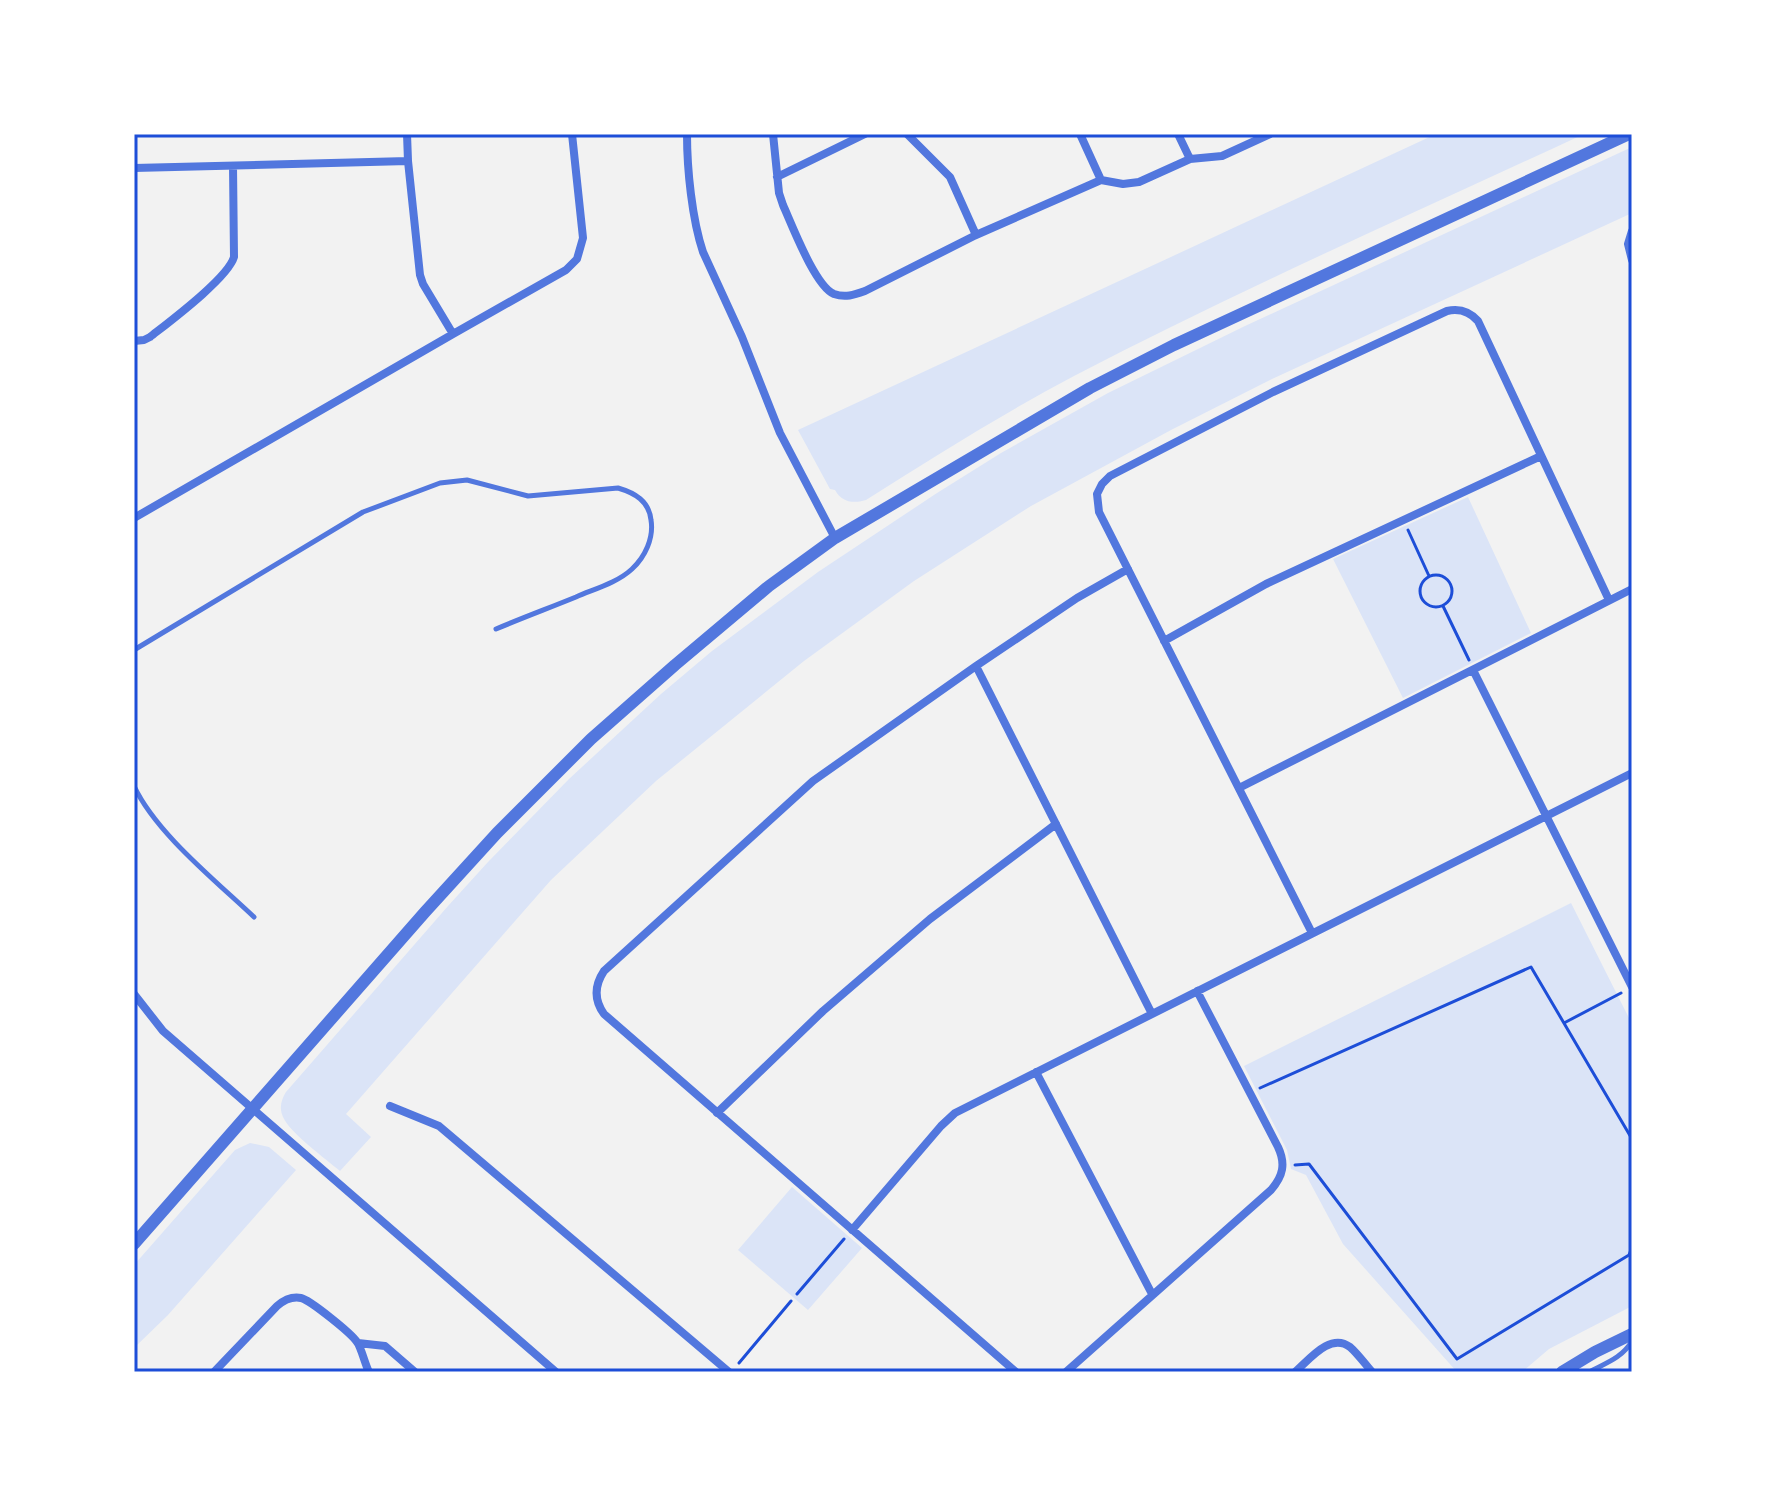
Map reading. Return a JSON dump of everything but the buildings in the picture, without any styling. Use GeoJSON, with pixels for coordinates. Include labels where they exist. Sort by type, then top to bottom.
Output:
{"type":"FeatureCollection","features":[{"type":"Feature","properties":{"kind":"street"},"geometry":{"type":"LineString","coordinates":[[407,134],[420,275],[453,334]]}},
{"type":"Feature","properties":{"kind":"street"},"geometry":{"type":"LineString","coordinates":[[134,518],[560,274],[577,259],[583,238],[572,134]]}},
{"type":"Feature","properties":{"kind":"street"},"geometry":{"type":"LineString","coordinates":[[687,134],[693,207],[703,252],[742,337],[780,433],[835,538]]}},
{"type":"Feature","properties":{"kind":"street"},"geometry":{"type":"LineString","coordinates":[[773,134],[783,205],[818,278],[834,294],[853,295],[976,235],[1101,180],[1133,184],[1190,159],[1222,156],[1270,134]]}},
{"type":"Feature","properties":{"kind":"street"},"geometry":{"type":"LineString","coordinates":[[777,177],[865,134]]}},
{"type":"Feature","properties":{"kind":"street"},"geometry":{"type":"LineString","coordinates":[[907,134],[950,177],[976,235]]}},
{"type":"Feature","properties":{"kind":"street"},"geometry":{"type":"LineString","coordinates":[[1080,134],[1101,180]]}},
{"type":"Feature","properties":{"kind":"street"},"geometry":{"type":"LineString","coordinates":[[1178,134],[1190,159]]}},
{"type":"Feature","properties":{"kind":"street"},"geometry":{"type":"LineString","coordinates":[[134,1244],[497,833],[591,739],[769,586],[835,538],[1058,406],[1174,345],[1629,134]]}},
{"type":"Feature","properties":{"kind":"street"},"geometry":{"type":"LineString","coordinates":[[134,168],[408,161]]}},
{"type":"Feature","properties":{"kind":"street"},"geometry":{"type":"LineString","coordinates":[[134,341],[150,337],[231,266],[234,257],[233,166]]}},
{"type":"Feature","properties":{"kind":"street"},"geometry":{"type":"LineString","coordinates":[[1632,231],[1628,244],[1632,260]]}},
{"type":"Feature","properties":{"kind":"street"},"geometry":{"type":"LineString","coordinates":[[1312,933],[1097,506],[1097,494],[1105,480],[1273,392],[1447,311],[1465,311],[1478,321],[1609,600]]}},
{"type":"Feature","properties":{"kind":"street"},"geometry":{"type":"LineString","coordinates":[[1164,641],[1266,584],[1541,456]]}},
{"type":"Feature","properties":{"kind":"street"},"geometry":{"type":"LineString","coordinates":[[1016,1372],[604,1014],[596,997],[599,979],[604,971],[813,781],[1077,598],[1128,569]]}},
{"type":"Feature","properties":{"kind":"street"},"geometry":{"type":"LineString","coordinates":[[1239,788],[1632,589]]}},
{"type":"Feature","properties":{"kind":"street"},"geometry":{"type":"LineString","coordinates":[[976,666],[1152,1014]]}},
{"type":"Feature","properties":{"kind":"street"},"geometry":{"type":"LineString","coordinates":[[1473,670],[1631,983]]}},
{"type":"Feature","properties":{"kind":"street"},"geometry":{"type":"LineString","coordinates":[[852,1230],[950,1117],[1632,773]]}},
{"type":"Feature","properties":{"kind":"street"},"geometry":{"type":"LineString","coordinates":[[717,1113],[823,1011],[906,939],[1056,824]]}},
{"type":"Feature","properties":{"kind":"street"},"geometry":{"type":"LineString","coordinates":[[1066,1372],[1271,1190],[1281,1176],[1283,1166],[1278,1147],[1197,991]]}},
{"type":"Feature","properties":{"kind":"street"},"geometry":{"type":"LineString","coordinates":[[134,994],[163,1031],[556,1372]]}},
{"type":"Feature","properties":{"kind":"street"},"geometry":{"type":"LineString","coordinates":[[1036,1072],[1152,1294]]}},
{"type":"Feature","properties":{"kind":"street"},"geometry":{"type":"LineString","coordinates":[[390,1106],[439,1126],[730,1372]]}},
{"type":"Feature","properties":{"kind":"street"},"geometry":{"type":"LineString","coordinates":[[214,1372],[277,1306],[292,1297],[310,1302],[358,1343],[369,1372]]}},
{"type":"Feature","properties":{"kind":"street"},"geometry":{"type":"LineString","coordinates":[[1562,1372],[1632,1334]]}},
{"type":"Feature","properties":{"kind":"street"},"geometry":{"type":"LineString","coordinates":[[358,1343],[385,1346],[415,1372]]}},
{"type":"Feature","properties":{"kind":"street"},"geometry":{"type":"LineString","coordinates":[[1295,1372],[1325,1346],[1337,1343],[1349,1347],[1372,1372]]}},
{"type":"Feature","properties":{"kind":"lane"},"geometry":{"type":"LineString","coordinates":[[134,650],[363,512],[440,483],[467,480],[528,496],[618,488],[642,500],[649,510],[652,523],[650,539],[645,553],[631,570],[599,587],[496,629]]}},
{"type":"Feature","properties":{"kind":"lane"},"geometry":{"type":"LineString","coordinates":[[134,786],[141,802],[178,845],[254,917]]}},
{"type":"Feature","properties":{"kind":"lane"},"geometry":{"type":"LineString","coordinates":[[1589,1372],[1617,1358],[1632,1341]]}},
{"type":"Feature","properties":{"kind":"path"},"geometry":{"type":"LineString","coordinates":[[1403,520],[1429,576]]}},
{"type":"Feature","properties":{"kind":"path"},"geometry":{"type":"LineString","coordinates":[[1442,575],[1451,584],[1452,596],[1443,606],[1430,606],[1421,598],[1421,585],[1429,576],[1442,575]]}},
{"type":"Feature","properties":{"kind":"path"},"geometry":{"type":"LineString","coordinates":[[1443,606],[1473,670]]}},
{"type":"Feature","properties":{"kind":"path"},"geometry":{"type":"LineString","coordinates":[[1250,1093],[1531,967],[1632,1139]]}},
{"type":"Feature","properties":{"kind":"path"},"geometry":{"type":"LineString","coordinates":[[1564,1023],[1631,983]]}},
{"type":"Feature","properties":{"kind":"path"},"geometry":{"type":"LineString","coordinates":[[1283,1166],[1309,1164],[1457,1359],[1629,1255],[1632,1247]]}},
{"type":"Feature","properties":{"kind":"path"},"geometry":{"type":"LineString","coordinates":[[797,1294],[852,1230]]}},
{"type":"Feature","properties":{"kind":"path"},"geometry":{"type":"LineString","coordinates":[[730,1372],[791,1301]]}},
{"type":"Feature","properties":{"kind":"shaded area"},"geometry":{"type":"Polygon","coordinates":[[[1436,134],[1584,134],[1328,252],[1074,376],[866,500],[848,501],[830,489],[798,430],[1436,134]]]}},
{"type":"Feature","properties":{"kind":"shaded area"},"geometry":{"type":"Polygon","coordinates":[[[1632,147],[1632,213],[1272,379],[1171,430],[1031,506],[914,581],[804,661],[656,781],[551,880],[346,1114],[371,1137],[340,1171],[287,1123],[281,1107],[286,1092],[488,862],[569,779],[661,694],[712,651],[818,572],[1001,453],[1108,393],[1245,326],[1632,147]]]}},
{"type":"Feature","properties":{"kind":"shaded area"},"geometry":{"type":"Polygon","coordinates":[[[1468,497],[1531,633],[1403,698],[1333,559],[1468,497]]]}},
{"type":"Feature","properties":{"kind":"shaded area"},"geometry":{"type":"Polygon","coordinates":[[[1571,903],[1632,1024],[1632,1306],[1549,1349],[1522,1372],[1457,1372],[1343,1244],[1306,1175],[1291,1169],[1287,1150],[1244,1066],[1571,903]]]}},
{"type":"Feature","properties":{"kind":"shaded area"},"geometry":{"type":"Polygon","coordinates":[[[250,1143],[269,1147],[296,1170],[168,1315],[134,1348],[134,1265],[235,1150],[250,1143]]]}},
{"type":"Feature","properties":{"kind":"shaded area"},"geometry":{"type":"Polygon","coordinates":[[[792,1187],[862,1248],[808,1310],[738,1250],[792,1187]]]}}]}
